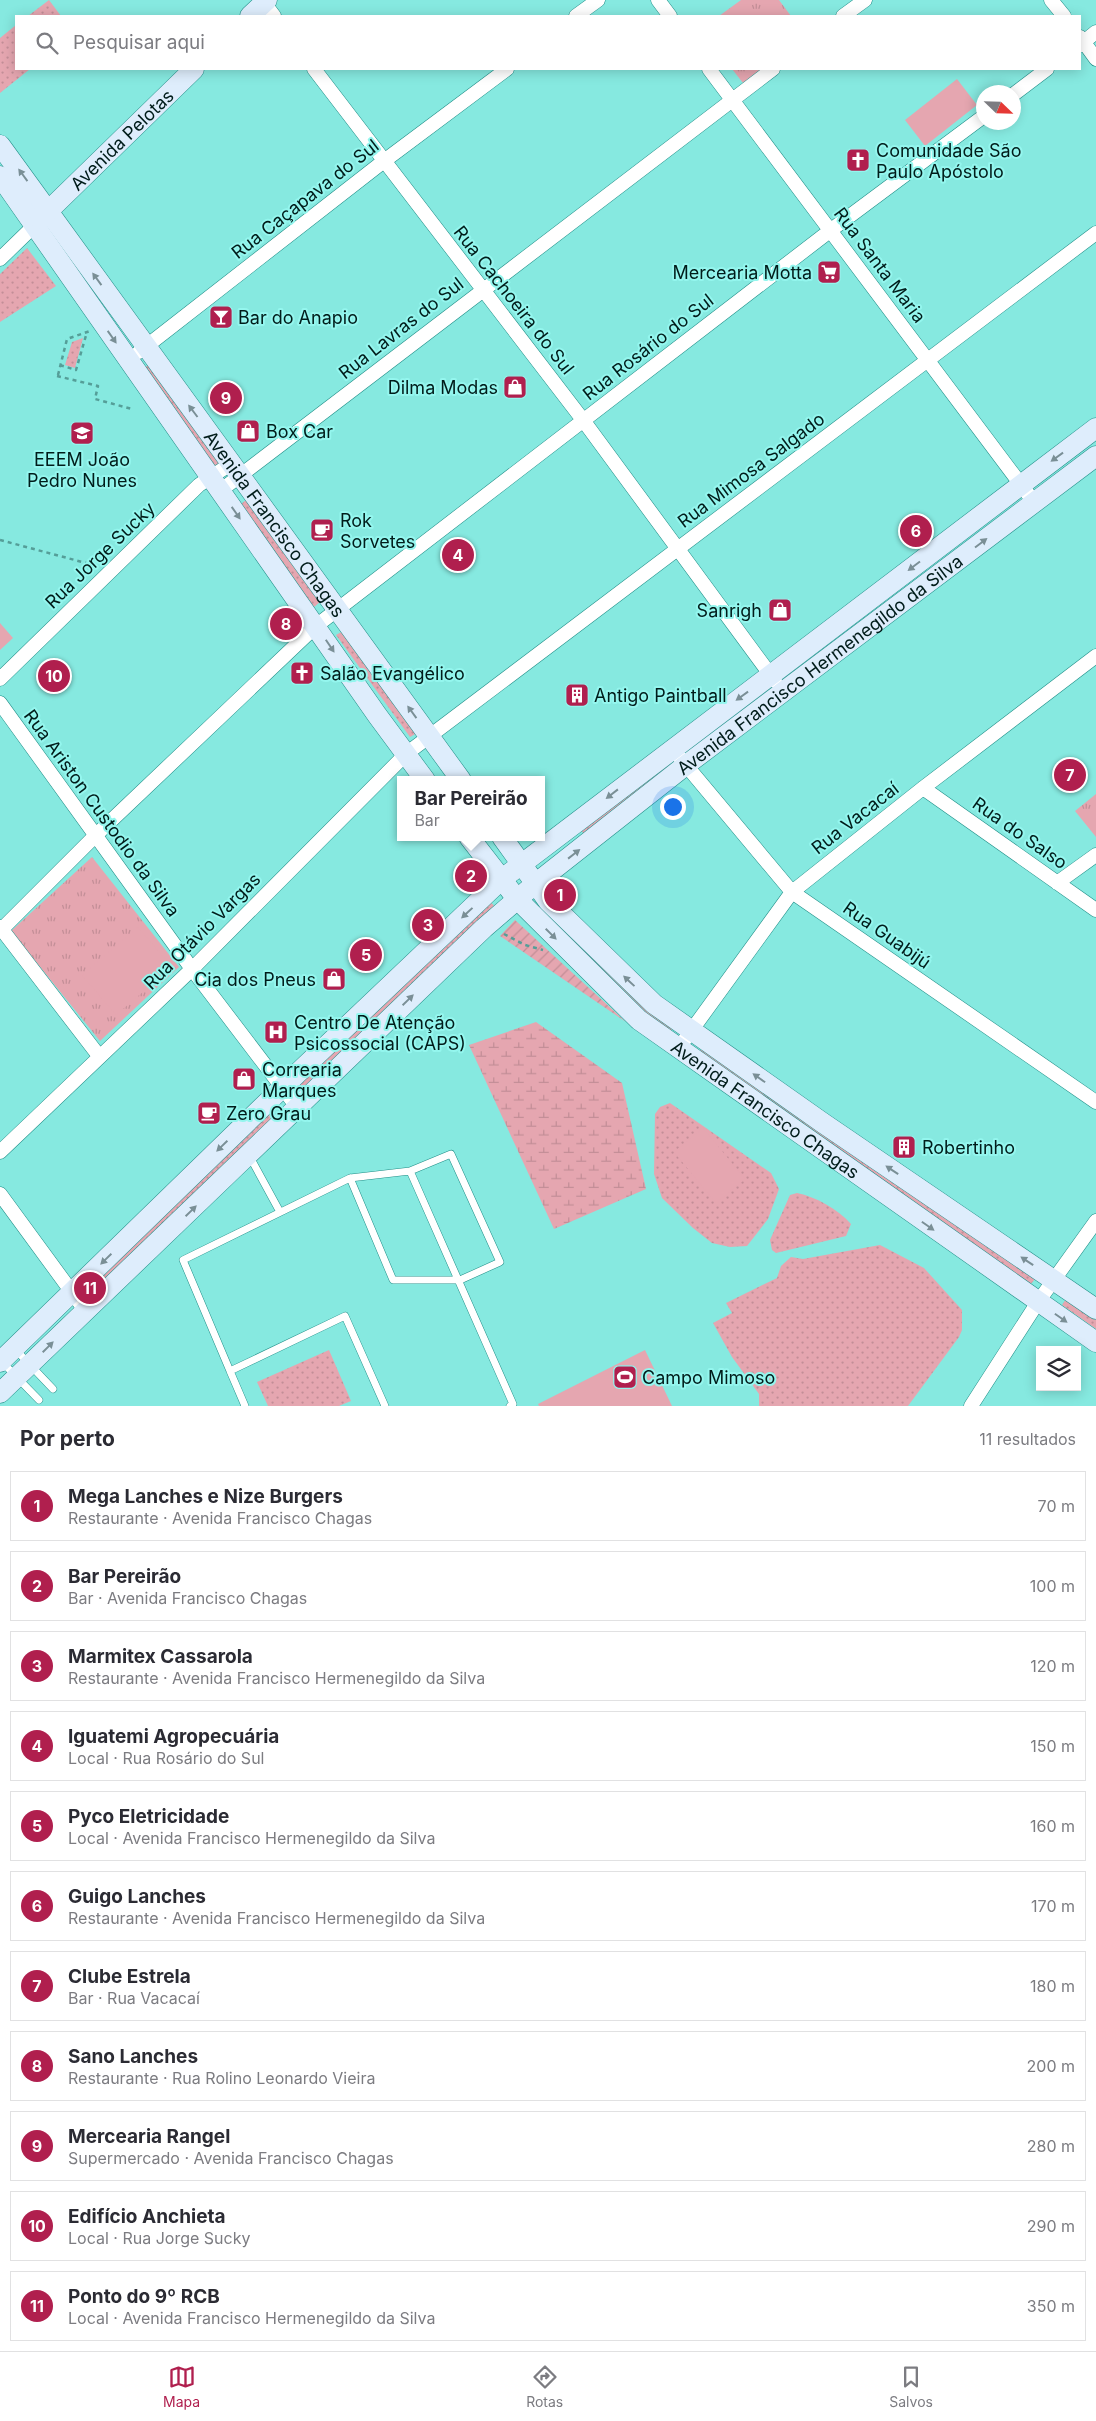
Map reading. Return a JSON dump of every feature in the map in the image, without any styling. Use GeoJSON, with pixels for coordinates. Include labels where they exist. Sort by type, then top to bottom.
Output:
{"type":"FeatureCollection","features":[{"type":"Feature","properties":{"kind":"main road"},"geometry":{"type":"LineString","coordinates":[[252,15],[267,5]]}},
{"type":"Feature","properties":{"kind":"main road","name":"Avenida Pelotas"},"geometry":{"type":"LineString","coordinates":[[35,225],[48,210],[193,70]]}},
{"type":"Feature","properties":{"kind":"main road","name":"Avenida Francisco Chagas"},"geometry":{"type":"LineString","coordinates":[[0,145],[458,776]]}},
{"type":"Feature","properties":{"kind":"main road","name":"Avenida Francisco Chagas"},"geometry":{"type":"LineString","coordinates":[[0,176],[215,484],[423,776]]}},
{"type":"Feature","properties":{"kind":"main road","name":"Avenida Francisco Hermenegildo da Silva"},"geometry":{"type":"LineString","coordinates":[[5,1358],[283,1087],[502,879],[672,748],[1096,428]]}},
{"type":"Feature","properties":{"kind":"main road","name":"Avenida Francisco Hermenegildo da Silva"},"geometry":{"type":"LineString","coordinates":[[0,1393],[487,925],[535,884],[686,765],[1096,456]]}},
{"type":"Feature","properties":{"kind":"main road","name":"Avenida Francisco Chagas"},"geometry":{"type":"LineString","coordinates":[[472,841],[518,899],[639,1020],[1096,1342]]}},
{"type":"Feature","properties":{"kind":"main road","name":"Avenida Francisco Chagas"},"geometry":{"type":"LineString","coordinates":[[505,841],[548,901],[596,950],[654,1004],[823,1123],[1096,1309]]}},
{"type":"Feature","properties":{"kind":"main road"},"geometry":{"type":"LineString","coordinates":[[150,1216],[166,1234]]}},
{"type":"Feature","properties":{"kind":"street"},"geometry":{"type":"LineString","coordinates":[[577,15],[598,0]]}},
{"type":"Feature","properties":{"kind":"street"},"geometry":{"type":"LineString","coordinates":[[658,0],[669,15]]}},
{"type":"Feature","properties":{"kind":"street"},"geometry":{"type":"LineString","coordinates":[[844,15],[865,0]]}},
{"type":"Feature","properties":{"kind":"street"},"geometry":{"type":"LineString","coordinates":[[1051,0],[1063,15]]}},
{"type":"Feature","properties":{"kind":"street"},"geometry":{"type":"LineString","coordinates":[[1096,32],[1081,41],[1096,60]]}},
{"type":"Feature","properties":{"kind":"street","name":"Rua Cachoeira do Sul"},"geometry":{"type":"LineString","coordinates":[[315,70],[583,420],[783,692]]}},
{"type":"Feature","properties":{"kind":"street","name":"Rua Caçapava do Sul"},"geometry":{"type":"LineString","coordinates":[[128,360],[384,161],[506,70]]}},
{"type":"Feature","properties":{"kind":"street","name":"Rua Santa Maria"},"geometry":{"type":"LineString","coordinates":[[710,70],[1034,502]]}},
{"type":"Feature","properties":{"kind":"street","name":"Rua Lavras do Sul"},"geometry":{"type":"LineString","coordinates":[[236,470],[482,290],[771,70]]}},
{"type":"Feature","properties":{"kind":"street"},"geometry":{"type":"LineString","coordinates":[[1021,89],[1046,70]]}},
{"type":"Feature","properties":{"kind":"street","name":"Rua Rosário do Sul"},"geometry":{"type":"LineString","coordinates":[[0,929],[316,626],[831,230],[976,122]]}},
{"type":"Feature","properties":{"kind":"street"},"geometry":{"type":"LineString","coordinates":[[0,260],[35,225]]}},
{"type":"Feature","properties":{"kind":"street","name":"Rua Mimosa Salgado"},"geometry":{"type":"LineString","coordinates":[[429,736],[1096,233]]}},
{"type":"Feature","properties":{"kind":"street","name":"Rua Jorge Sucky"},"geometry":{"type":"LineString","coordinates":[[0,678],[199,485],[215,484],[236,470]]}},
{"type":"Feature","properties":{"kind":"street","name":"Rua Vacacaí"},"geometry":{"type":"LineString","coordinates":[[678,1049],[792,892],[923,788],[1096,656]]}},
{"type":"Feature","properties":{"kind":"street","name":"Rua Ariston Custodio da Silva"},"geometry":{"type":"LineString","coordinates":[[0,703],[192,969],[297,1106]]}},
{"type":"Feature","properties":{"kind":"street","name":"Rua Otávio Vargas"},"geometry":{"type":"LineString","coordinates":[[0,1152],[192,969],[406,754],[429,736]]}},
{"type":"Feature","properties":{"kind":"street","name":"Rua Guabijú"},"geometry":{"type":"LineString","coordinates":[[672,748],[792,892],[1096,1102]]}},
{"type":"Feature","properties":{"kind":"street","name":"Rua do Salso"},"geometry":{"type":"LineString","coordinates":[[923,788],[1096,910]]}},
{"type":"Feature","properties":{"kind":"street"},"geometry":{"type":"LineString","coordinates":[[1057,882],[1096,855]]}},
{"type":"Feature","properties":{"kind":"street"},"geometry":{"type":"LineString","coordinates":[[0,929],[99,1056]]}},
{"type":"Feature","properties":{"kind":"street"},"geometry":{"type":"LineString","coordinates":[[0,1194],[85,1310]]}},
{"type":"Feature","properties":{"kind":"street"},"geometry":{"type":"LineString","coordinates":[[971,1406],[1038,1302],[1096,1221]]}},
{"type":"Feature","properties":{"kind":"lane"},"geometry":{"type":"LineString","coordinates":[[249,1154],[280,1212]]}},
{"type":"Feature","properties":{"kind":"lane"},"geometry":{"type":"LineString","coordinates":[[245,1406],[183,1260],[350,1178],[410,1171],[451,1154],[500,1262],[460,1280],[393,1280],[350,1178]]}},
{"type":"Feature","properties":{"kind":"lane"},"geometry":{"type":"LineString","coordinates":[[410,1171],[460,1280],[513,1404],[510,1406]]}},
{"type":"Feature","properties":{"kind":"lane"},"geometry":{"type":"LineString","coordinates":[[230,1371],[345,1316],[385,1406]]}},
{"type":"Feature","properties":{"kind":"lane"},"geometry":{"type":"LineString","coordinates":[[5,1358],[53,1388]]}},
{"type":"Feature","properties":{"kind":"lane"},"geometry":{"type":"LineString","coordinates":[[5,1358],[24,1371],[39,1400]]}},
{"type":"Feature","properties":{"kind":"path"},"geometry":{"type":"LineString","coordinates":[[60,365],[76,370],[88,332],[67,339],[57,376],[98,386],[95,399],[132,409]]}},
{"type":"Feature","properties":{"kind":"path"},"geometry":{"type":"LineString","coordinates":[[0,540],[86,563]]}},
{"type":"Feature","properties":{"kind":"path"},"geometry":{"type":"LineString","coordinates":[[487,925],[525,945],[545,951],[570,952]]}},
{"type":"Feature","properties":{"kind":"green space"},"geometry":{"type":"Polygon","coordinates":[[[49,0],[60,15],[29,15],[49,0]]]}},
{"type":"Feature","properties":{"kind":"green space"},"geometry":{"type":"Polygon","coordinates":[[[741,0],[779,0],[790,15],[720,15],[741,0]]]}},
{"type":"Feature","properties":{"kind":"green space"},"geometry":{"type":"Polygon","coordinates":[[[15,26],[15,70],[29,70],[0,93],[0,38],[15,26]]]}},
{"type":"Feature","properties":{"kind":"green space"},"geometry":{"type":"Polygon","coordinates":[[[733,70],[760,70],[743,83],[733,70]]]}},
{"type":"Feature","properties":{"kind":"green space"},"geometry":{"type":"Polygon","coordinates":[[[957,79],[976,104],[976,106],[925,146],[905,120],[957,79]]]}},
{"type":"Feature","properties":{"kind":"green space"},"geometry":{"type":"Polygon","coordinates":[[[27,248],[56,286],[0,322],[0,274],[27,248]]]}},
{"type":"Feature","properties":{"kind":"green space"},"geometry":{"type":"Polygon","coordinates":[[[83,338],[75,368],[65,365],[72,342],[83,338]]]}},
{"type":"Feature","properties":{"kind":"green space"},"geometry":{"type":"Polygon","coordinates":[[[150,364],[223,466],[216,471],[142,369],[150,364]]]}},
{"type":"Feature","properties":{"kind":"green space"},"geometry":{"type":"Polygon","coordinates":[[[246,500],[320,602],[314,607],[240,505],[246,500]]]}},
{"type":"Feature","properties":{"kind":"green space"},"geometry":{"type":"Polygon","coordinates":[[[0,623],[13,638],[0,650],[0,623]]]}},
{"type":"Feature","properties":{"kind":"green space"},"geometry":{"type":"Polygon","coordinates":[[[343,631],[417,733],[410,737],[336,635],[343,631]]]}},
{"type":"Feature","properties":{"kind":"green space"},"geometry":{"type":"Polygon","coordinates":[[[670,762],[675,769],[586,837],[581,830],[670,762]]]}},
{"type":"Feature","properties":{"kind":"green space"},"geometry":{"type":"Polygon","coordinates":[[[1096,794],[1096,837],[1075,811],[1096,794]]]}},
{"type":"Feature","properties":{"kind":"green space"},"geometry":{"type":"Polygon","coordinates":[[[92,857],[179,967],[100,1041],[11,931],[92,857]]]}},
{"type":"Feature","properties":{"kind":"green space"},"geometry":{"type":"Polygon","coordinates":[[[487,898],[496,908],[304,1092],[295,1082],[487,898]]]}},
{"type":"Feature","properties":{"kind":"green space"},"geometry":{"type":"Polygon","coordinates":[[[551,913],[675,1026],[670,1032],[643,1011],[546,919],[551,913]]]}},
{"type":"Feature","properties":{"kind":"green space"},"geometry":{"type":"Polygon","coordinates":[[[515,920],[626,1022],[500,936],[515,920]]]}},
{"type":"Feature","properties":{"kind":"green space"},"geometry":{"type":"Polygon","coordinates":[[[138,927],[172,967],[116,1015],[82,975],[138,927]]]}},
{"type":"Feature","properties":{"kind":"green space"},"geometry":{"type":"Polygon","coordinates":[[[536,1022],[622,1083],[646,1189],[554,1229],[469,1045],[536,1022]]]}},
{"type":"Feature","properties":{"kind":"green space"},"geometry":{"type":"Polygon","coordinates":[[[703,1047],[1035,1279],[1030,1285],[698,1053],[703,1047]]]}},
{"type":"Feature","properties":{"kind":"green space"},"geometry":{"type":"Polygon","coordinates":[[[670,1103],[771,1173],[779,1189],[768,1219],[747,1246],[730,1247],[712,1243],[693,1228],[662,1198],[654,1174],[655,1114],[660,1107],[670,1103]]]}},
{"type":"Feature","properties":{"kind":"green space"},"geometry":{"type":"Polygon","coordinates":[[[269,1108],[278,1118],[86,1301],[77,1292],[269,1108]]]}},
{"type":"Feature","properties":{"kind":"green space"},"geometry":{"type":"Polygon","coordinates":[[[703,1128],[745,1179],[716,1203],[674,1152],[703,1128]]]}},
{"type":"Feature","properties":{"kind":"green space"},"geometry":{"type":"Polygon","coordinates":[[[797,1193],[812,1197],[840,1213],[851,1224],[846,1236],[776,1253],[772,1250],[770,1240],[790,1195],[797,1193]]]}},
{"type":"Feature","properties":{"kind":"green space"},"geometry":{"type":"Polygon","coordinates":[[[880,1245],[924,1268],[962,1310],[962,1330],[959,1337],[908,1406],[759,1406],[759,1394],[732,1357],[713,1323],[732,1313],[726,1303],[777,1278],[781,1266],[791,1257],[803,1259],[880,1245]]]}},
{"type":"Feature","properties":{"kind":"green space"},"geometry":{"type":"Polygon","coordinates":[[[1066,1299],[1096,1320],[1096,1329],[1062,1305],[1066,1299]]]}},
{"type":"Feature","properties":{"kind":"green space"},"geometry":{"type":"Polygon","coordinates":[[[329,1350],[351,1401],[339,1406],[268,1406],[257,1382],[329,1350]]]}},
{"type":"Feature","properties":{"kind":"green space","name":"Campo Mimoso"},"geometry":{"type":"Polygon","coordinates":[[[645,1350],[672,1406],[539,1406],[538,1404],[645,1350]]]}},
{"type":"Feature","properties":{"kind":"place","name":"Comunidade São Paulo Apóstolo"},"geometry":{"type":"Point","coordinates":[858,160]}},
{"type":"Feature","properties":{"kind":"place","name":"Mercearia Motta"},"geometry":{"type":"Point","coordinates":[829,272]}},
{"type":"Feature","properties":{"kind":"place","name":"Bar do Anapio"},"geometry":{"type":"Point","coordinates":[221,317]}},
{"type":"Feature","properties":{"kind":"place","name":"Dilma Modas"},"geometry":{"type":"Point","coordinates":[515,387]}},
{"type":"Feature","properties":{"kind":"place","name":"Mercearia Rangel"},"geometry":{"type":"Point","coordinates":[226,398]}},
{"type":"Feature","properties":{"kind":"place","name":"Box Car"},"geometry":{"type":"Point","coordinates":[248,431]}},
{"type":"Feature","properties":{"kind":"place","name":"EEEM João Pedro Nunes"},"geometry":{"type":"Point","coordinates":[82,433]}},
{"type":"Feature","properties":{"kind":"place","name":"Rok Sorvetes"},"geometry":{"type":"Point","coordinates":[322,530]}},
{"type":"Feature","properties":{"kind":"place","name":"Guigo Lanches"},"geometry":{"type":"Point","coordinates":[916,531]}},
{"type":"Feature","properties":{"kind":"place","name":"Iguatemi Agropecuária"},"geometry":{"type":"Point","coordinates":[458,555]}},
{"type":"Feature","properties":{"kind":"place","name":"Sanrigh"},"geometry":{"type":"Point","coordinates":[780,610]}},
{"type":"Feature","properties":{"kind":"place","name":"Sano Lanches"},"geometry":{"type":"Point","coordinates":[286,624]}},
{"type":"Feature","properties":{"kind":"place","name":"Salão Evangélico"},"geometry":{"type":"Point","coordinates":[302,673]}},
{"type":"Feature","properties":{"kind":"place","name":"Edifício Anchieta"},"geometry":{"type":"Point","coordinates":[54,676]}},
{"type":"Feature","properties":{"kind":"place","name":"Antigo Paintball"},"geometry":{"type":"Point","coordinates":[577,695]}},
{"type":"Feature","properties":{"kind":"place","name":"Clube Estrela"},"geometry":{"type":"Point","coordinates":[1070,775]}},
{"type":"Feature","properties":{"kind":"place","name":"Bar Pereirão"},"geometry":{"type":"Point","coordinates":[471,876]}},
{"type":"Feature","properties":{"kind":"place","name":"Mega Lanches e Nize Burgers"},"geometry":{"type":"Point","coordinates":[560,895]}},
{"type":"Feature","properties":{"kind":"place","name":"Marmitex Cassarola"},"geometry":{"type":"Point","coordinates":[428,925]}},
{"type":"Feature","properties":{"kind":"place","name":"Pyco Eletricidade"},"geometry":{"type":"Point","coordinates":[366,955]}},
{"type":"Feature","properties":{"kind":"place","name":"Cia dos Pneus"},"geometry":{"type":"Point","coordinates":[334,979]}},
{"type":"Feature","properties":{"kind":"place","name":"Centro De Atenção Psicossocial (CAPS)"},"geometry":{"type":"Point","coordinates":[276,1032]}},
{"type":"Feature","properties":{"kind":"place","name":"Correaria Marques"},"geometry":{"type":"Point","coordinates":[244,1079]}},
{"type":"Feature","properties":{"kind":"place","name":"Zero Grau"},"geometry":{"type":"Point","coordinates":[209,1113]}},
{"type":"Feature","properties":{"kind":"place","name":"Robertinho"},"geometry":{"type":"Point","coordinates":[904,1147]}},
{"type":"Feature","properties":{"kind":"place","name":"Ponto do 9º RCB"},"geometry":{"type":"Point","coordinates":[90,1288]}},
{"type":"Feature","properties":{"kind":"place","name":"Campo Mimoso"},"geometry":{"type":"Point","coordinates":[625,1377]}}]}
